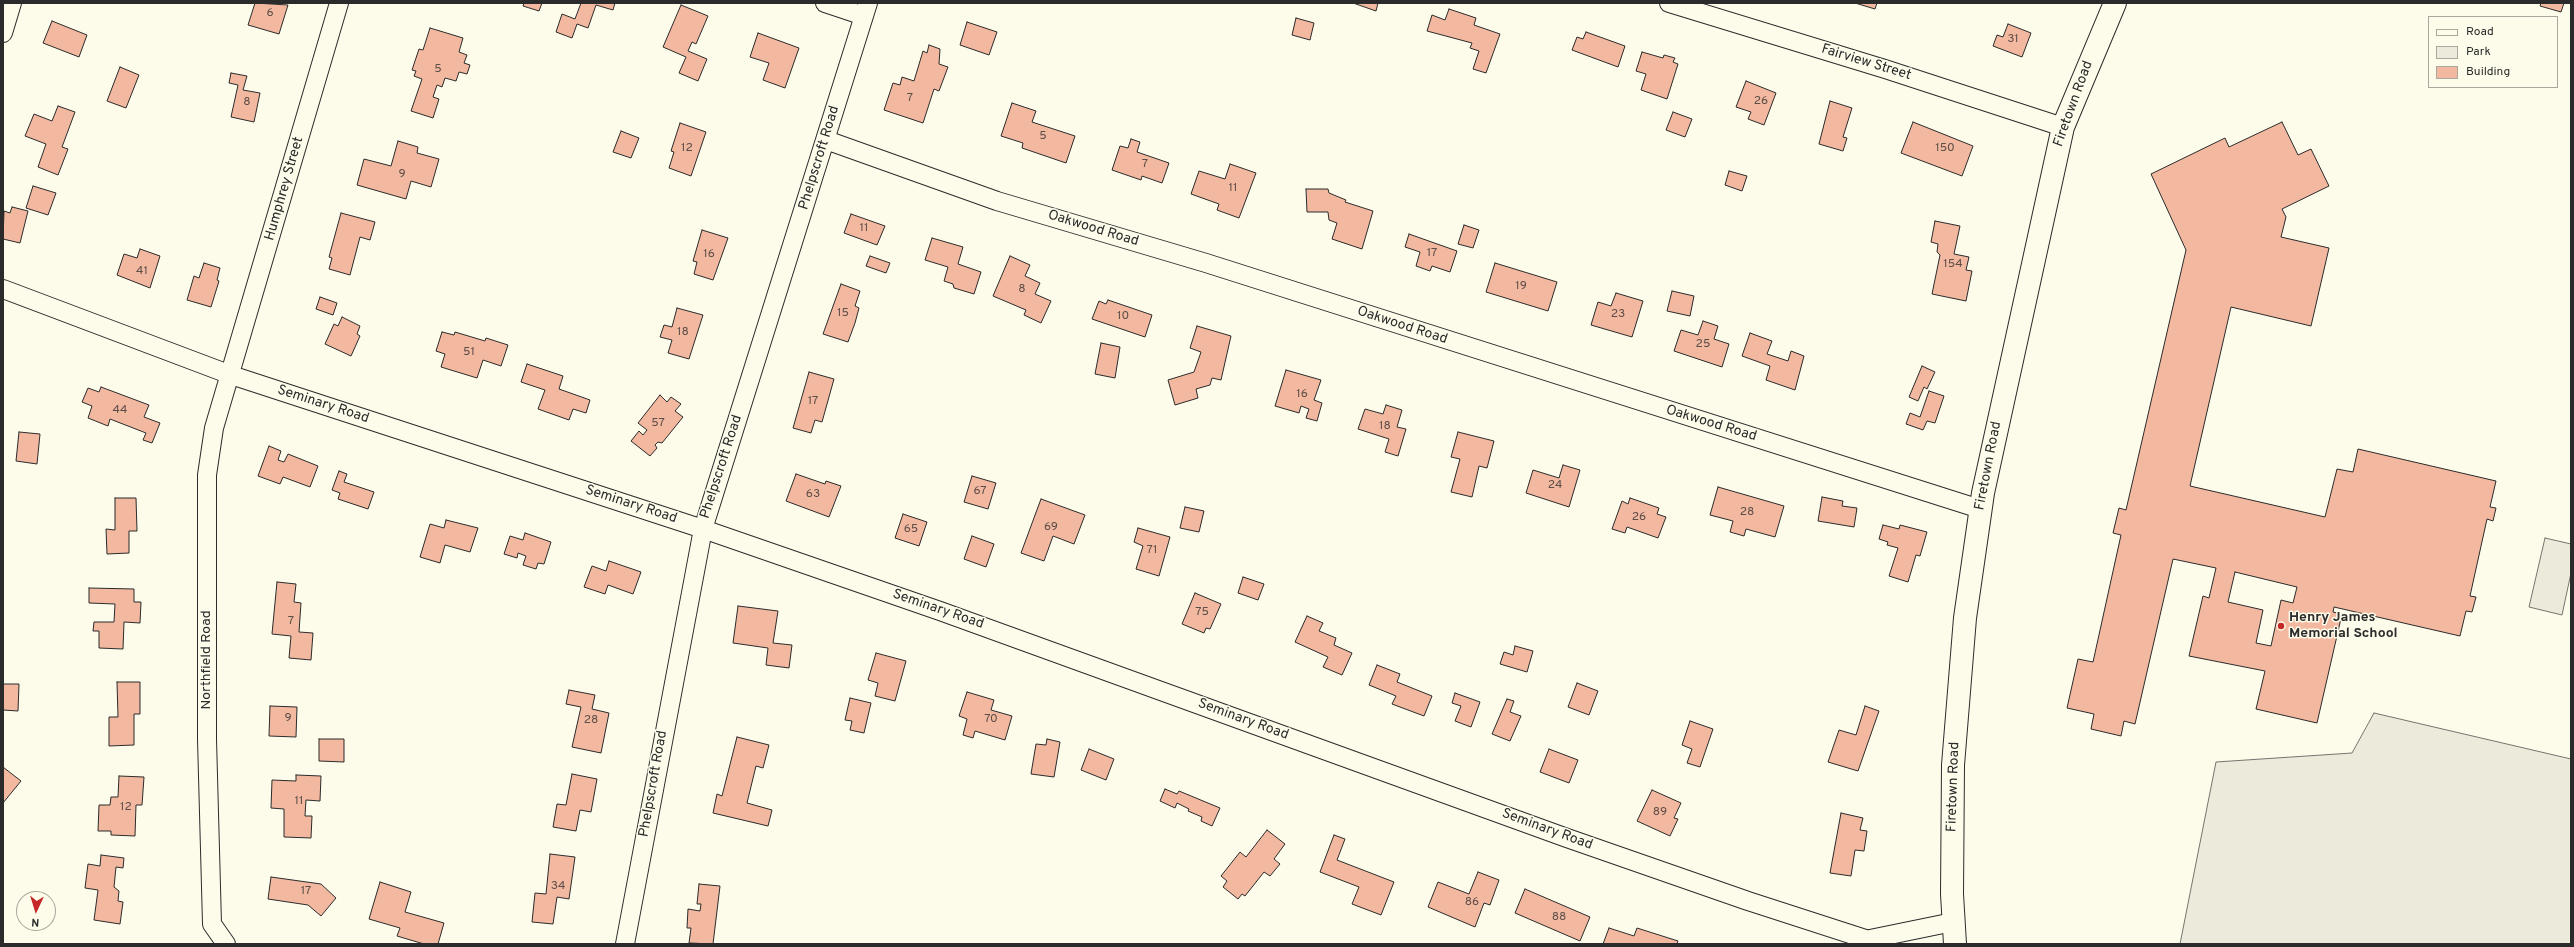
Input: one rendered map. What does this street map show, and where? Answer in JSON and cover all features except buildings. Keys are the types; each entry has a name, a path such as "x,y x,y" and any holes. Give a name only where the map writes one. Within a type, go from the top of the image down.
{"street":[{"path":"3,33 12,3"},
{"name":"Humphrey Street","path":"231,375 339,3"},
{"path":"825,3 866,10"},
{"name":"Fairview Street","path":"1668,3 1885,68 2063,127"},
{"name":"Firetown Road","path":"1955,944 1953,922 1953,764 1965,618 1980,509 2063,127 2115,3"},
{"name":"Phelpscroft Road","path":"625,944 703,529 866,10"},
{"name":"Oakwood Road","path":"826,140 997,201 1206,263 1980,509"},
{"name":"Seminary Road","path":"3,289 231,375 703,529 948,613 1567,838 1748,901 1876,942 1953,922"},
{"name":"Northfield Road","path":"226,944 212,924 207,739 207,475 214,428 231,375"}],"green space":[{"path":"2545,538 2571,544 2571,573 2562,615 2529,607"},
{"path":"2374,713 2571,759 2571,944 2180,944 2216,762 2352,753"}],"place":[{"name":"Henry James Memorial School","path":"2281,626"}]}
